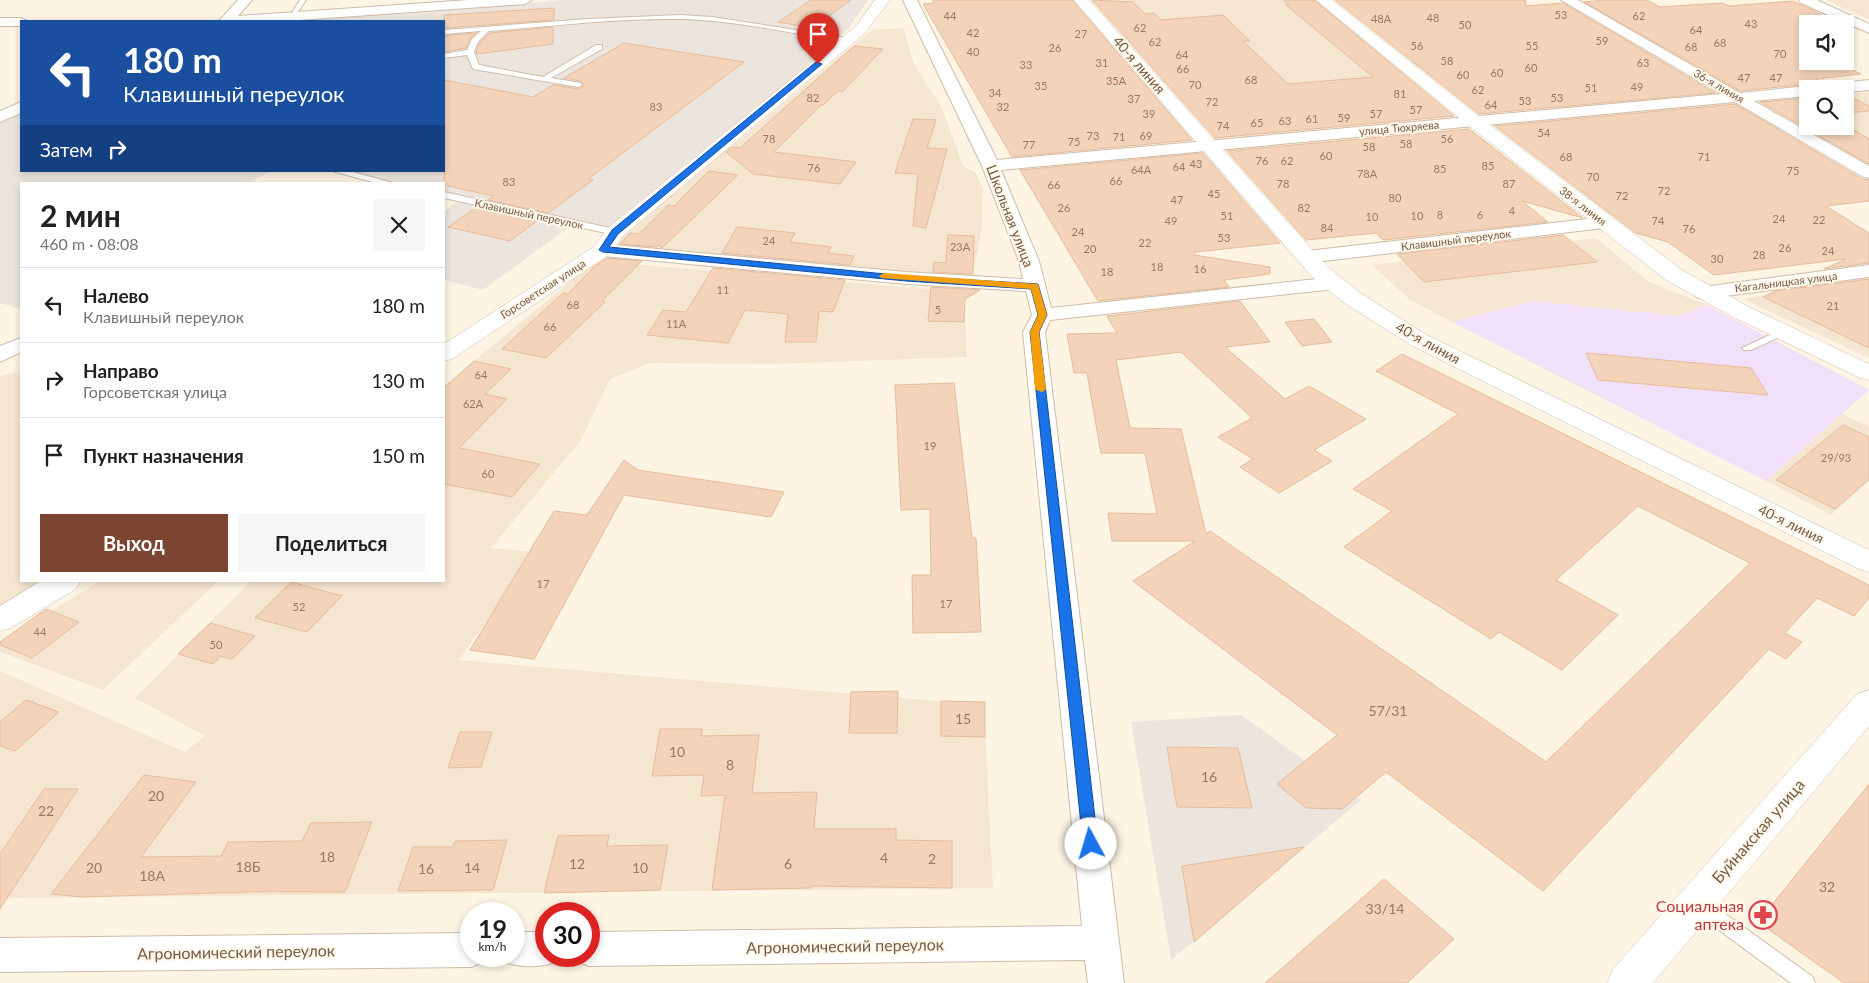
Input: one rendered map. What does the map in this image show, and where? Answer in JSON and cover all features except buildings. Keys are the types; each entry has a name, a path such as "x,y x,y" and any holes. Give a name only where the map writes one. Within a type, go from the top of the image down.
{"street":[{"path":"227,20 245,0"},
{"path":"246,20 525,0"},
{"name":"Горсоветская улица","path":"445,353 603,250 615,232 860,30 883,0"},
{"name":"Школьная улица","path":"910,0 992,166 1029,261 1042,315"},
{"name":"40-я линия","path":"1081,0 1307,257 1320,271 1351,297 1417,340 1869,562"},
{"name":"38-я линия","path":"1323,0 1475,122 1674,276 1782,332 1869,373"},
{"name":"36-я линия","path":"1568,0 1740,97 1869,173"},
{"path":"1806,0 1869,29"},
{"path":"0,22 20,22"},
{"path":"0,28 20,28"},
{"path":"1854,87 1869,85"},
{"name":"улица Тюхряева","path":"992,166 1799,92"},
{"path":"0,117 20,107"},
{"name":"Клавишный переулок","path":"1307,257 1605,223"},
{"path":"603,250 906,278 1035,286"},
{"name":"Кагальницкая улица","path":"1703,292 1869,272"},
{"path":"1106,983 1034,332 1042,315 1335,283"},
{"path":"0,333 20,343"},
{"path":"0,355 20,344"},
{"path":"0,620 63,582"},
{"name":"Буйнакская улица","path":"1628,983 1869,703"},
{"name":"Агрономический переулок","path":"600,948 1102,943"},
{"name":"Агрономический переулок","path":"0,955 460,950"}],"lane":[{"path":"292,17 303,0"},
{"path":"445,32 588,21 680,17 848,40"},
{"path":"667,24 703,19"},
{"path":"487,29 474,41 470,52 476,67 578,85"},
{"path":"544,79 600,47"},
{"path":"445,56 470,52"},
{"path":"340,172 384,182"},
{"name":"Клавишный переулок","path":"445,195 615,232"},
{"path":"1746,348 1782,332"},
{"path":"1697,903 1806,983"}],"shaded area":[{"path":"565,0 868,0 848,29 615,232 445,195 445,182 384,182 340,172 445,172 445,20 293,20"},
{"path":"1104,0 1306,0 1445,114 1223,133"},
{"path":"1827,0 1869,0 1869,19 1841,7"},
{"path":"903,28 914,64 941,106 963,166 975,172 983,188 982,230 972,278 906,275 615,246 627,232 872,30"},
{"path":"1869,92 1869,160 1851,135 1854,135 1854,93"},
{"path":"20,113 20,172 268,172 251,182 20,182 20,309 0,303 0,123"},
{"path":"458,201 569,227 483,290 445,280 445,211"},
{"path":"1596,238 1649,282 1707,305 1679,316 1533,301 1452,322 1410,300 1372,265"},
{"path":"595,261 964,292 967,357 775,364 650,363 610,379 581,440 491,548 534,552 459,660 984,705 993,888 0,898 0,671 185,752 205,736 135,698 250,582 445,582 445,385"},
{"path":"1869,279 1869,358 1743,299 1828,284"},
{"path":"1533,301 1679,316 1707,305 1869,390 1766,481 1452,322"},
{"path":"20,372 20,582 49,582 0,611 0,376"},
{"path":"1842,414 1869,427 1869,481 1831,515 1766,481"},
{"path":"98,582 217,582 103,690 0,652 0,643"},
{"path":"1241,715 1361,800 1171,960 1131,722"}],"slow traffic":[{"path":"884,276 1035,286 1042,315 1034,332 1041,389"}],"place":[{"name":"Социальная аптека","path":"1763,915"}],"route":[{"path":"818,64 615,232 603,250 906,278 1035,286 1042,315 1034,332 1091,844"}]}
